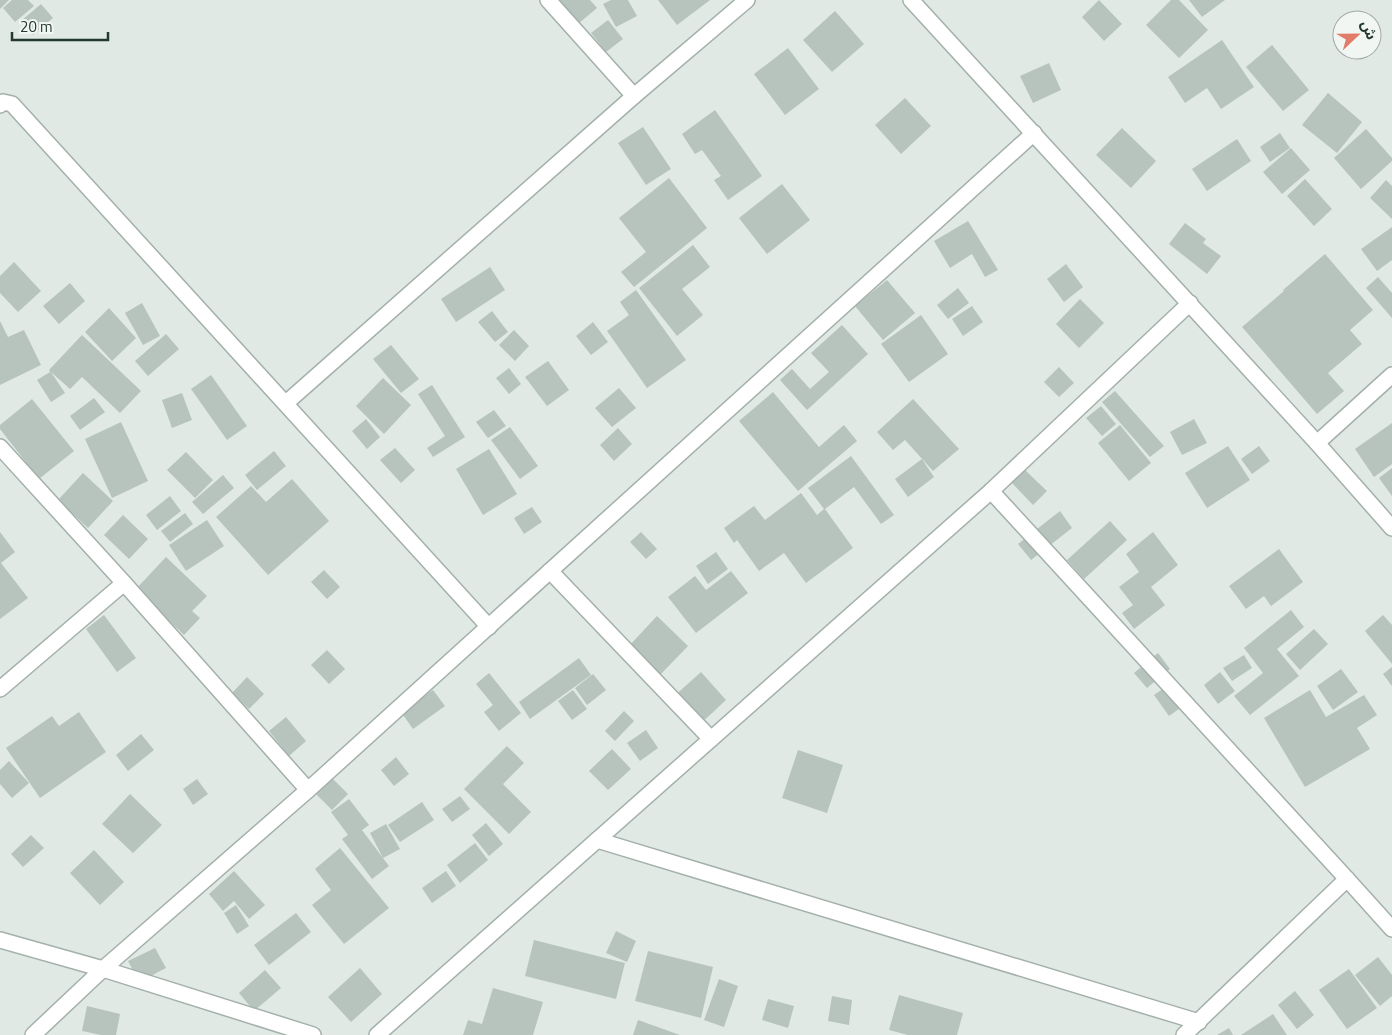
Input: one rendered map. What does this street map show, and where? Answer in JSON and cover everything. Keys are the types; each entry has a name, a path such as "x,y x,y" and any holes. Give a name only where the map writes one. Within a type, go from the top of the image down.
{"street":[{"path":"548,0 634,96"},
{"path":"286,403 634,96 747,0"},
{"path":"911,0 1190,303 1392,528"},
{"path":"0,104 3,102 12,104 490,627"},
{"path":"33,1035 102,969 308,790 490,627 1034,133"},
{"path":"377,1035 991,491 1190,303"},
{"path":"1317,443 1392,375"},
{"path":"0,447 308,790"},
{"path":"991,491 1392,929"},
{"path":"550,571 710,740"},
{"path":"0,689 124,583"},
{"path":"597,840 1199,1022"},
{"path":"1184,1035 1347,879"},
{"path":"0,940 102,969 313,1035"}],"building":[{"path":"0,0 9,0 0,9"},
{"path":"12,0 28,0 34,6 15,22 3,8"},
{"path":"559,0 590,0 597,8 578,24"},
{"path":"611,0 628,0 637,16 616,27 603,4"},
{"path":"658,0 710,0 677,25"},
{"path":"1099,0 1122,24 1104,41 1082,17"},
{"path":"1171,0 1179,0 1208,30 1179,58 1146,25"},
{"path":"1189,0 1225,0 1202,17"},
{"path":"41,4 53,18 33,35 21,21"},
{"path":"835,11 864,44 832,72 803,40"},
{"path":"608,20 623,39 606,52 591,33"},
{"path":"1222,40 1254,87 1221,109 1207,88 1185,103 1168,77"},
{"path":"1272,45 1309,90 1283,111 1246,67"},
{"path":"788,48 819,89 785,115 754,74"},
{"path":"1049,63 1061,90 1033,103 1020,76"},
{"path":"1328,93 1362,122 1337,153 1302,125"},
{"path":"905,98 931,126 901,154 875,125"},
{"path":"715,110 762,176 728,200 714,180 721,176 702,150 695,154 682,134"},
{"path":"643,127 671,169 646,185 618,143"},
{"path":"1122,128 1156,161 1131,188 1096,155"},
{"path":"1366,129 1392,158 1392,161 1361,189 1334,158"},
{"path":"1280,133 1290,148 1270,162 1260,147"},
{"path":"1237,139 1251,161 1207,191 1192,169"},
{"path":"1291,148 1310,170 1282,194 1263,172"},
{"path":"669,178 707,228 634,287 621,272 646,252 619,218"},
{"path":"1305,179 1332,209 1314,226 1287,196"},
{"path":"1386,180 1392,186 1392,219 1370,198"},
{"path":"782,184 810,220 767,254 739,218"},
{"path":"968,221 998,270 985,277 972,254 950,268 934,241"},
{"path":"1185,223 1206,239 1203,243 1221,256 1207,274 1169,244"},
{"path":"1392,227 1392,260 1377,271 1361,249"},
{"path":"693,245 710,267 682,289 703,315 677,336 639,288"},
{"path":"1325,254 1373,310 1350,330 1362,344 1328,373 1344,391 1317,414 1242,327"},
{"path":"14,262 41,291 18,312 0,293 0,276"},
{"path":"1066,264 1083,287 1064,302 1047,279"},
{"path":"490,267 505,290 456,322 441,299"},
{"path":"1378,277 1392,293 1392,318 1366,288"},
{"path":"887,280 915,313 883,340 855,306"},
{"path":"70,283 85,301 59,324 43,306"},
{"path":"958,288 969,303 948,319 937,305"},
{"path":"636,290 686,360 647,388 607,331 629,315 620,302"},
{"path":"1080,299 1104,323 1079,348 1056,324"},
{"path":"142,303 160,336 143,345 125,313"},
{"path":"972,306 983,322 963,336 952,319"},
{"path":"109,308 136,338 112,361 85,332"},
{"path":"492,311 508,332 495,342 478,322"},
{"path":"921,315 948,354 909,382 881,344"},
{"path":"0,321 8,337 24,330 41,365 0,385"},
{"path":"593,322 608,342 591,355 576,336"},
{"path":"842,325 868,354 807,410 780,380 792,369 810,389 829,372 811,353"},
{"path":"514,330 529,346 515,361 499,345"},
{"path":"166,334 179,349 148,376 135,361"},
{"path":"82,335 141,391 120,413 82,377 70,389 51,372 65,393 51,402 37,380 50,372 49,370"},
{"path":"391,345 419,379 401,393 373,359"},
{"path":"548,361 569,390 547,406 525,377"},
{"path":"1059,367 1074,383 1059,397 1044,382"},
{"path":"509,368 521,384 509,394 496,378"},
{"path":"211,375 247,426 227,440 191,389"},
{"path":"383,378 411,405 384,434 356,406"},
{"path":"432,385 465,437 433,457 427,448 445,436 418,394"},
{"path":"619,388 636,408 612,427 595,408"},
{"path":"1115,391 1164,446 1150,457 1102,402"},
{"path":"773,392 819,447 844,425 857,441 798,491 739,421"},
{"path":"182,393 192,420 172,428 162,400"},
{"path":"94,398 105,412 80,430 70,416"},
{"path":"32,399 74,451 39,479 0,429 0,425"},
{"path":"913,399 959,449 933,471 905,440 893,450 877,432"},
{"path":"1101,406 1116,424 1102,436 1086,418"},
{"path":"494,410 506,426 488,438 476,422"},
{"path":"366,419 380,437 367,449 352,431"},
{"path":"1194,419 1207,443 1182,455 1170,432"},
{"path":"121,422 148,481 112,498 85,439"},
{"path":"1392,423 1392,464 1374,477 1355,449"},
{"path":"1120,425 1151,463 1129,481 1098,443"},
{"path":"510,427 538,466 520,479 491,440"},
{"path":"618,428 632,444 614,461 600,445"},
{"path":"1228,446 1250,480 1207,508 1185,473"},
{"path":"1259,446 1270,461 1252,474 1241,459"},
{"path":"395,448 415,470 401,483 380,460"},
{"path":"489,449 517,494 483,515 456,469"},
{"path":"274,451 286,466 257,490 245,475"},
{"path":"186,452 213,480 195,498 167,470"},
{"path":"851,456 894,515 881,524 854,487 825,509 853,548 806,583 784,553 759,571 737,540 734,543 724,528 754,506 765,520 801,493 817,515 824,509 808,488"},
{"path":"922,459 934,477 908,497 895,479"},
{"path":"1392,468 1392,496 1379,478"},
{"path":"1025,470 1047,491 1033,505 1012,483"},
{"path":"83,473 113,501 88,528 58,500"},
{"path":"223,475 234,488 203,514 192,502"},
{"path":"292,479 329,521 268,575 216,517 251,486 266,502"},
{"path":"170,496 181,511 157,530 146,515"},
{"path":"532,507 542,522 524,534 514,518"},
{"path":"1060,511 1072,528 1031,560 1018,544"},
{"path":"185,513 193,524 170,542 161,531"},
{"path":"123,515 148,539 129,559 104,535"},
{"path":"207,520 224,546 186,571 169,545"},
{"path":"1110,521 1127,540 1084,579 1067,560"},
{"path":"0,532 15,552 1,563 28,598 0,619"},
{"path":"641,532 657,549 646,559 630,542"},
{"path":"1153,532 1178,565 1151,587 1165,605 1134,629 1122,613 1133,605 1119,587 1139,572 1126,554"},
{"path":"1279,549 1303,582 1271,606 1264,596 1246,609 1229,586"},
{"path":"716,552 728,569 708,584 696,566"},
{"path":"166,557 207,596 192,611 200,618 184,635 136,589"},
{"path":"324,570 340,587 327,599 311,582"},
{"path":"731,571 748,593 696,633 668,597 695,576 706,590"},
{"path":"1291,610 1304,627 1277,649 1299,676 1250,715 1234,696 1263,673 1244,648"},
{"path":"104,615 136,658 117,672 86,629"},
{"path":"1383,615 1392,625 1392,664 1365,631"},
{"path":"657,616 688,646 659,676 628,647"},
{"path":"1314,629 1328,644 1300,670 1286,654"},
{"path":"327,650 345,669 329,684 311,665"},
{"path":"1158,653 1170,669 1147,688 1134,673"},
{"path":"1244,655 1252,668 1232,681 1223,668"},
{"path":"579,658 591,675 530,719 519,702"},
{"path":"1392,667 1392,686 1383,674"},
{"path":"1341,669 1358,692 1333,710 1317,686"},
{"path":"701,672 726,700 697,727 672,698"},
{"path":"1220,672 1235,691 1218,704 1204,685"},
{"path":"489,673 521,713 499,731 484,712 493,705 476,684"},
{"path":"593,674 606,690 587,705 575,688"},
{"path":"247,677 264,694 249,709 232,693"},
{"path":"1174,681 1189,702 1169,716 1154,695"},
{"path":"433,690 445,706 413,729 401,712"},
{"path":"573,690 587,709 572,720 558,701"},
{"path":"1310,690 1326,717 1364,695 1377,715 1357,728 1370,749 1305,787 1264,718"},
{"path":"624,711 634,721 615,741 605,731"},
{"path":"79,712 106,752 40,798 6,748 52,716 59,726"},
{"path":"286,717 306,741 289,756 269,731"},
{"path":"646,730 658,748 640,761 627,743"},
{"path":"141,734 154,750 128,771 116,755"},
{"path":"507,746 524,763 503,784 531,812 509,834 464,789"},
{"path":"612,749 631,769 608,790 589,771"},
{"path":"798,750 843,765 827,813 782,798"},
{"path":"396,757 409,774 394,786 381,770"},
{"path":"9,761 29,783 12,798 0,784 0,770"},
{"path":"331,777 348,794 332,810 315,793"},
{"path":"197,779 208,794 193,805 183,789"},
{"path":"130,794 162,825 133,853 102,824"},
{"path":"460,796 470,809 452,822 442,809"},
{"path":"349,799 369,825 362,830 389,866 372,879 342,839 348,835 331,812"},
{"path":"422,802 434,820 400,842 388,825"},
{"path":"486,823 503,844 489,856 472,835"},
{"path":"386,824 400,849 383,858 370,833"},
{"path":"31,835 44,848 23,867 11,854"},
{"path":"475,843 488,860 460,883 447,865"},
{"path":"340,848 389,908 344,944 312,905 331,890 315,869"},
{"path":"94,850 124,882 100,905 70,873"},
{"path":"234,871 265,905 249,919 234,901 223,911 209,894"},
{"path":"446,871 456,886 432,903 422,888"},
{"path":"236,905 249,926 237,934 224,913"},
{"path":"296,913 311,932 269,965 254,945"},
{"path":"616,931 636,941 627,962 606,953"},
{"path":"534,940 625,963 616,999 525,976"},
{"path":"155,948 166,968 139,982 128,961"},
{"path":"648,951 713,967 701,1018 635,1001"},
{"path":"1378,957 1392,975 1392,996 1380,1006 1355,975"},
{"path":"360,968 382,994 351,1022 328,997"},
{"path":"1349,969 1377,1008 1347,1029 1319,990"},
{"path":"265,970 281,988 254,1011 239,993"},
{"path":"719,979 738,986 724,1027 704,1020"},
{"path":"493,988 543,1002 533,1035 463,1035 468,1020 482,1024"},
{"path":"1295,991 1314,1015 1297,1029 1278,1005"},
{"path":"899,995 963,1013 957,1035 908,1035 889,1030"},
{"path":"832,996 852,1000 849,1025 828,1021"},
{"path":"768,999 794,1006 788,1028 762,1020"},
{"path":"87,1006 120,1014 116,1035 101,1035 82,1031"},
{"path":"1273,1014 1287,1035 1241,1035"},
{"path":"638,1020 680,1035 633,1035"},
{"path":"1229,1028 1233,1035 1217,1035"}]}
